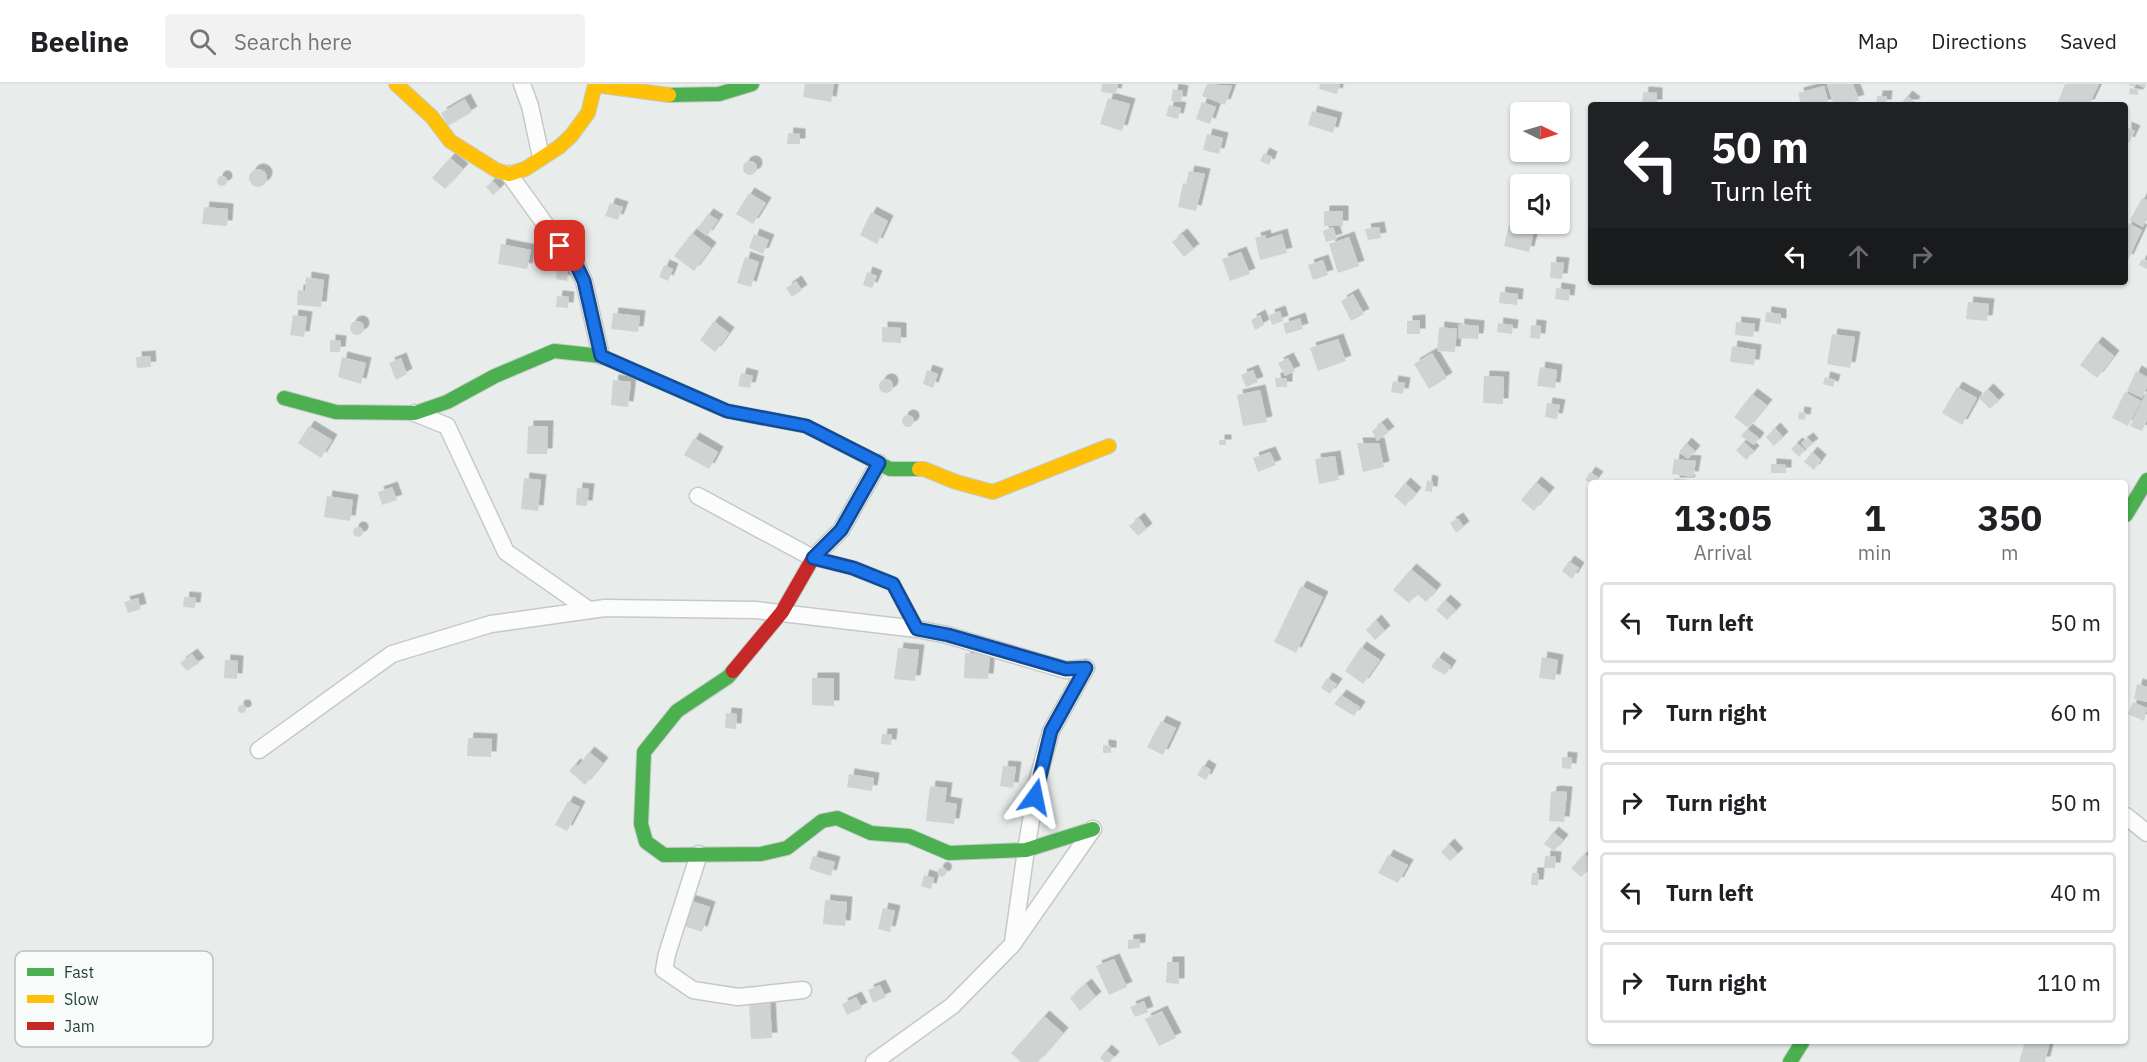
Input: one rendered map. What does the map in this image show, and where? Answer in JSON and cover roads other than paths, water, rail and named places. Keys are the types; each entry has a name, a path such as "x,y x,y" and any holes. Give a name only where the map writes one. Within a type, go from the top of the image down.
{"street":[{"path":"396,84 432,117 450,141 496,170 509,174 525,169 559,147 571,136 588,113 595,86 646,93 697,96 734,91 752,84"},
{"path":"522,84 530,106 541,158"},
{"path":"509,174 560,246 573,258 584,281 601,356"},
{"path":"284,398 336,412 416,413 447,402 495,376 554,351 601,356 727,411 806,426 890,469 924,469 956,482 993,492 1109,446"},
{"path":"416,413 447,426 506,552 589,610"},
{"path":"879,463 841,530 813,558 782,612 728,676 677,711 644,752 641,824 646,842 664,855 761,854 787,848 822,822 837,819 871,833 909,836 949,852 1026,850 1093,829"},
{"path":"2128,512 2147,480"},
{"path":"698,496 813,558 853,568 893,584 917,629"},
{"path":"260,750 392,654 491,624 604,608 782,612 917,629 948,635 1066,669 1086,668 1051,731 1038,779 1012,945"},
{"path":"2128,818 2147,833"},
{"path":"874,1062 952,1006 1012,945 1093,829"},
{"path":"699,854 666,954 664,970 693,990 738,997 804,990"},
{"path":"1790,1062 1801,1044"}]}
